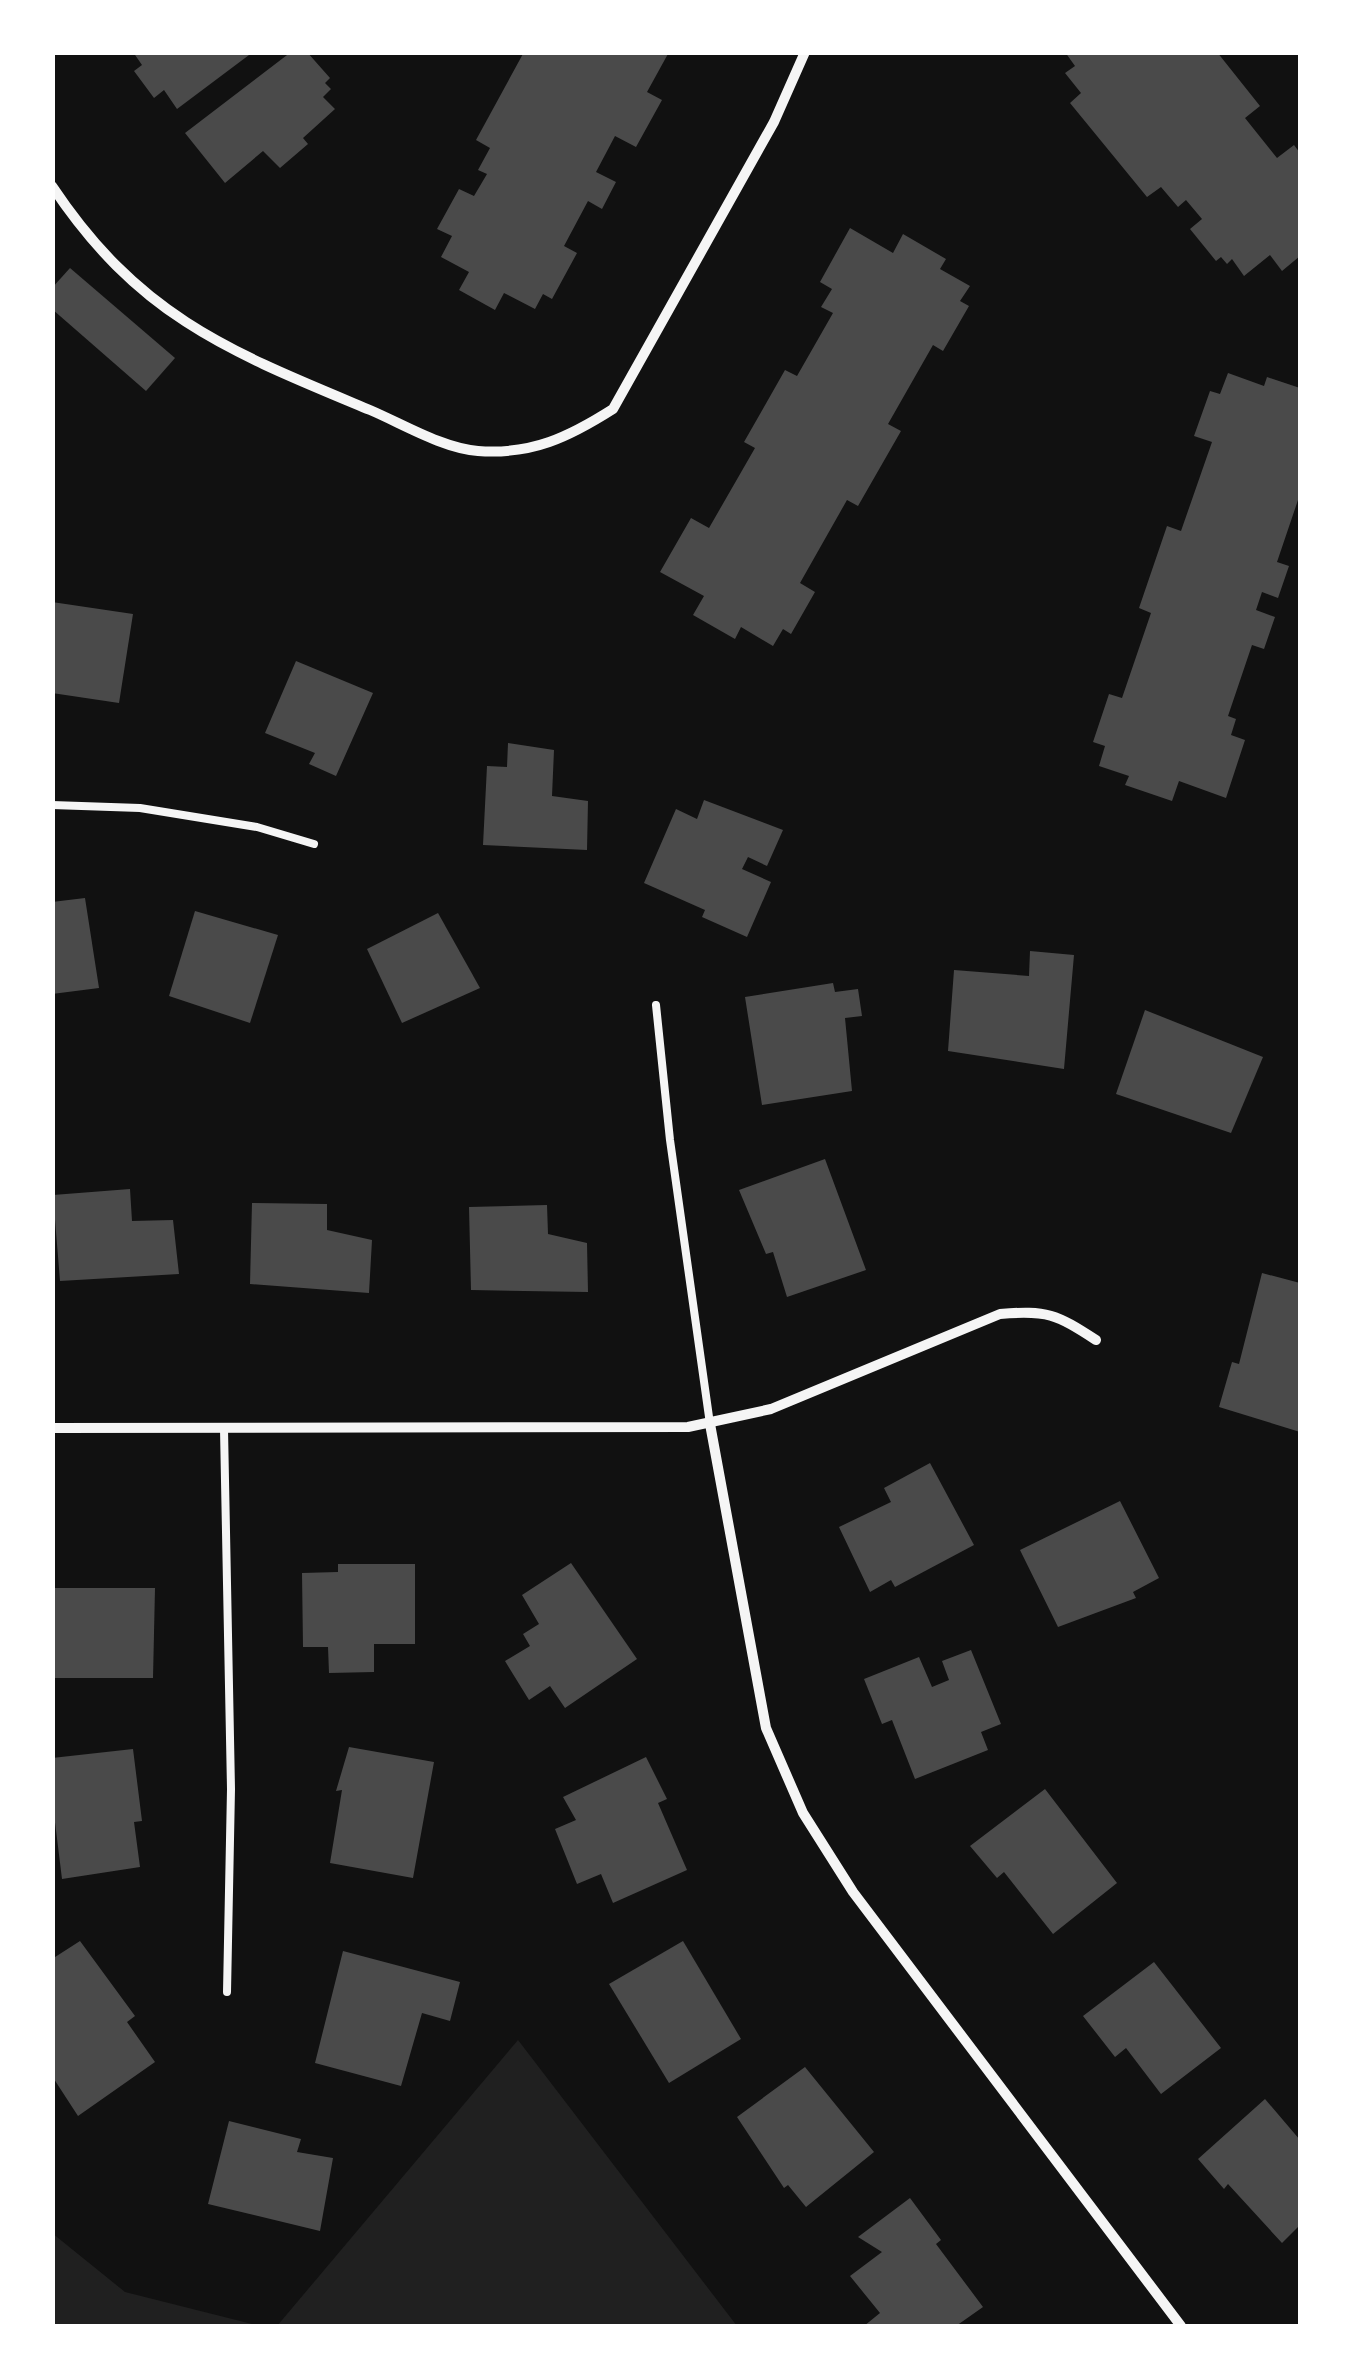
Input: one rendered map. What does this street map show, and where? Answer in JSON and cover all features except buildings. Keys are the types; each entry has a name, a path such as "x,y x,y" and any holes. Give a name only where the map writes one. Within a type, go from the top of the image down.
{"street":[{"path":"52,186 80,228 132,283 204,335 244,357 461,448 528,449 572,435 613,409 774,122 805,52"},
{"path":"52,1428 224,1430 710,1424 771,1410 1000,1314 1034,1311 1061,1317 1096,1340"},
{"path":"710,1424 766,1728 803,1814 853,1892 1181,2326"}],"lane":[{"path":"52,805 140,808 256,827 314,844"},
{"path":"656,1005 670,1140 710,1424"},
{"path":"224,1430 231,1789 227,1992"}],"shaded area":[{"path":"518,2040 737,2326 277,2326"},
{"path":"52,2233 125,2292 260,2326 53,2326"}]}
